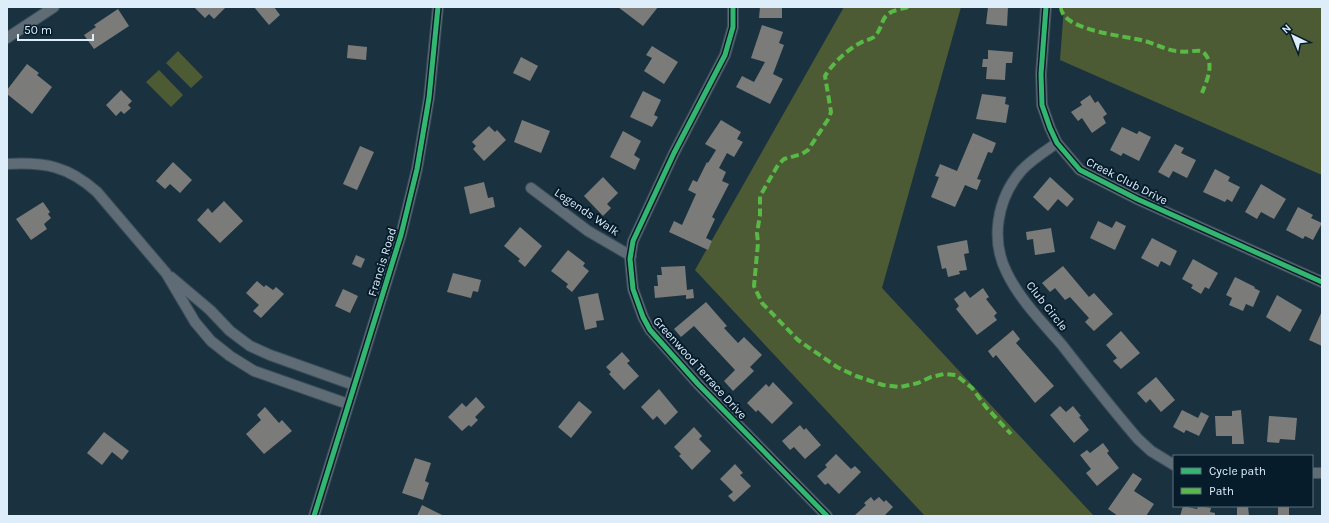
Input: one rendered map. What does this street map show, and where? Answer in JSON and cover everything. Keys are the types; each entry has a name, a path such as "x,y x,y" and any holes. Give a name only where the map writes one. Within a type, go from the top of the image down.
{"street":[{"path":"7,38 54,7"},
{"name":"Francis Road","path":"314,516 401,235 417,169 429,98 438,7"},
{"name":"Greenwood Terrace Drive","path":"733,7 733,27 725,55 674,153 633,241 631,256 633,289 640,310 650,330 698,384 827,516"},
{"name":"Creek Club Drive","path":"1046,7 1041,74 1042,105 1057,144 1080,170 1109,185 1322,282"},
{"name":"Club Circle","path":"1057,144 1032,160 1012,183 1005,198 997,228 998,243 1006,273 1028,304 1138,439 1151,451 1173,464"},
{"path":"7,164 34,163 55,166 86,182 97,192 166,273 210,310 230,331 250,346 270,355 354,385"},
{"name":"Legends Walk","path":"531,188 588,231 631,256"},
{"path":"166,273 194,322 211,341 230,356 254,371 348,404"}],"green space":[{"path":"844,7 961,7 882,288 1094,516 925,516 695,270"},
{"path":"1064,7 1322,7 1322,175 1060,60"},
{"path":"178,51 203,77 191,88 166,63"},
{"path":"159,70 183,95 171,107 146,82"}],"building":[{"path":"194,7 226,7 214,19 209,14 205,18"},
{"path":"254,7 274,7 280,15 269,25"},
{"path":"618,7 658,7 643,26"},
{"path":"760,7 782,7 782,18 759,18"},
{"path":"988,7 1008,7 1007,26 986,24"},
{"path":"118,9 129,26 94,49 84,35 96,27 94,25"},
{"path":"762,25 783,32 779,43 784,45 773,74 783,79 770,104 736,87 742,76 754,82 765,62 751,58"},
{"path":"348,45 367,47 366,60 347,58"},
{"path":"652,46 678,62 664,84 644,71 652,58 646,55"},
{"path":"988,50 1013,52 1012,63 1006,63 1005,80 986,79 987,67 982,67 983,59 988,59"},
{"path":"521,57 538,66 530,81 513,73"},
{"path":"27,64 39,73 37,75 52,87 32,114 7,94 7,90"},
{"path":"121,90 132,101 128,105 131,108 124,114 121,111 116,116 106,105"},
{"path":"643,91 661,100 654,115 658,117 652,127 630,117"},
{"path":"982,94 1006,97 1005,104 1009,105 1006,123 976,119"},
{"path":"1090,95 1095,103 1098,101 1107,114 1103,117 1106,123 1092,133 1082,118 1078,121 1071,112 1082,105 1080,102"},
{"path":"522,120 550,131 541,153 514,142"},
{"path":"721,120 741,132 737,139 743,142 734,157 727,153 719,168 726,172 722,181 729,184 712,217 715,219 706,238 712,241 708,250 669,232 674,221 682,225 696,194 688,190 693,180 697,182 707,162 708,163 716,150 705,144"},
{"path":"489,126 495,132 497,130 506,140 484,161 473,149 476,146 472,142"},
{"path":"1122,127 1137,134 1139,131 1151,137 1139,161 1123,153 1121,156 1110,150"},
{"path":"623,131 641,141 634,155 640,159 635,170 610,157"},
{"path":"973,133 996,143 992,153 988,152 977,179 981,180 977,190 965,185 955,207 931,197 939,177 935,176 940,164 957,171"},
{"path":"1175,144 1184,148 1181,153 1196,160 1187,178 1173,171 1169,178 1158,172"},
{"path":"360,146 374,152 357,190 343,184"},
{"path":"173,162 192,180 180,193 170,184 165,189 156,181"},
{"path":"1215,169 1230,177 1228,181 1240,187 1232,202 1227,199 1225,202 1203,192"},
{"path":"603,177 618,193 607,204 611,208 603,216 584,196"},
{"path":"1050,177 1074,199 1067,207 1058,199 1048,211 1033,197"},
{"path":"484,182 488,198 493,197 495,207 470,214 464,187"},
{"path":"1261,184 1286,199 1274,219 1261,212 1257,219 1245,212"},
{"path":"224,201 243,221 220,243 197,220 208,208 212,213"},
{"path":"43,202 50,212 48,214 51,218 44,224 47,229 31,240 16,219"},
{"path":"1298,207 1313,215 1311,218 1322,223 1313,240 1305,236 1303,239 1286,230"},
{"path":"1098,221 1112,228 1116,221 1126,226 1115,250 1090,238"},
{"path":"520,227 542,246 525,267 518,261 520,259 504,246"},
{"path":"1051,228 1055,252 1035,255 1033,239 1027,240 1026,232"},
{"path":"1152,238 1177,251 1170,266 1161,261 1158,267 1141,258"},
{"path":"967,240 969,253 964,254 967,270 959,271 960,274 948,277 946,268 942,269 937,246"},
{"path":"568,250 585,263 583,266 589,271 572,292 566,287 568,284 551,271"},
{"path":"356,255 365,259 361,268 352,264"},
{"path":"1193,259 1218,273 1209,289 1205,287 1201,294 1191,288 1193,285 1182,279"},
{"path":"685,266 687,290 693,289 694,298 686,299 686,295 655,298 654,286 658,286 657,275 662,275 661,267"},
{"path":"1063,266 1089,297 1094,293 1113,314 1094,331 1085,322 1089,318 1070,297 1065,300 1055,288 1050,292 1042,283"},
{"path":"453,273 481,280 478,292 473,291 471,298 447,292"},
{"path":"1235,277 1260,291 1253,307 1246,304 1243,311 1229,305 1232,298 1226,295"},
{"path":"257,281 264,287 266,285 273,290 276,287 284,294 261,318 253,311 259,305 246,293"},
{"path":"983,288 989,297 986,299 997,313 994,316 997,320 977,335 956,309 959,306 954,299 965,291 970,298"},
{"path":"343,289 358,296 350,313 335,306"},
{"path":"598,293 604,320 596,321 597,327 585,330 578,297"},
{"path":"1277,295 1302,310 1290,332 1266,317"},
{"path":"706,302 727,326 724,328 738,343 744,337 762,355 750,367 754,371 733,391 724,381 735,370 694,326 681,337 674,329"},
{"path":"1322,311 1322,346 1309,340"},
{"path":"1013,330 1020,339 1016,343 1054,386 1035,403 996,355 993,358 988,351"},
{"path":"1121,331 1140,353 1121,369 1113,361 1117,358 1106,345"},
{"path":"622,352 630,361 627,363 639,376 624,390 609,374 611,372 606,367"},
{"path":"1156,377 1175,400 1161,412 1150,399 1146,403 1137,393"},
{"path":"773,382 793,403 772,424 758,410 756,412 747,403 766,384 769,387"},
{"path":"659,389 678,412 665,425 657,416 653,420 641,407"},
{"path":"476,397 485,407 475,417 478,420 471,427 469,425 462,431 448,417 462,403 466,407"},
{"path":"579,401 592,412 571,438 558,427"},
{"path":"1060,406 1066,412 1073,406 1089,430 1074,443 1050,415"},
{"path":"265,407 279,423 282,420 292,431 264,454 246,434 261,420 257,415"},
{"path":"1182,410 1198,418 1201,412 1209,416 1199,436 1186,430 1184,433 1173,427"},
{"path":"1241,410 1244,444 1232,444 1232,436 1216,436 1215,416 1232,416 1232,411"},
{"path":"1269,416 1297,418 1295,440 1280,439 1279,443 1267,442"},
{"path":"800,425 804,430 806,428 821,445 805,459 794,447 790,450 782,441"},
{"path":"694,427 702,436 699,439 711,451 692,470 679,456 681,454 674,447"},
{"path":"104,432 129,451 122,460 112,452 102,465 87,453"},
{"path":"1103,443 1109,451 1107,453 1119,468 1097,486 1086,473 1091,469 1080,455 1087,450 1090,453"},
{"path":"836,454 851,469 855,466 861,472 839,494 828,483 825,485 817,476 827,467 825,465"},
{"path":"415,458 431,463 425,481 429,483 423,500 402,493"},
{"path":"735,464 743,473 740,475 751,486 734,502 728,496 733,492 720,479"},
{"path":"1133,473 1142,479 1134,491 1154,504 1146,516 1118,516 1108,509"},
{"path":"871,497 874,501 879,497 884,502 886,500 893,507 884,516 854,516 866,505 864,503"},
{"path":"422,505 444,516 417,516"},
{"path":"1183,507 1197,509 1198,507 1211,508 1210,512 1215,513 1215,516 1180,516"},
{"path":"1237,507 1248,507 1249,516 1237,516"},
{"path":"1278,507 1289,507 1289,516 1278,516"}],"marked path":[{"path":"908,7 888,14 874,37 860,43 845,53 832,66 825,76 831,112 829,118 808,150 802,154 784,159 778,165 760,196 760,215 757,233 758,243 754,286 762,303 798,340 837,367 856,376 883,385 900,387 918,383 931,377 944,374 956,375 972,388 986,407 1011,434"},
{"path":"1061,7 1064,15 1072,22 1083,27 1145,41 1173,50 1183,52 1202,51 1209,60 1208,77 1202,93"}],"cycle path":[{"path":"314,516 401,235 417,169 429,98 438,7"},
{"path":"733,7 733,27 725,55 674,153 633,241 630,259 633,289 643,317 650,330 698,384 827,516"},
{"path":"1046,7 1041,74 1042,105 1057,143 1080,170 1137,199 1322,282"}]}
